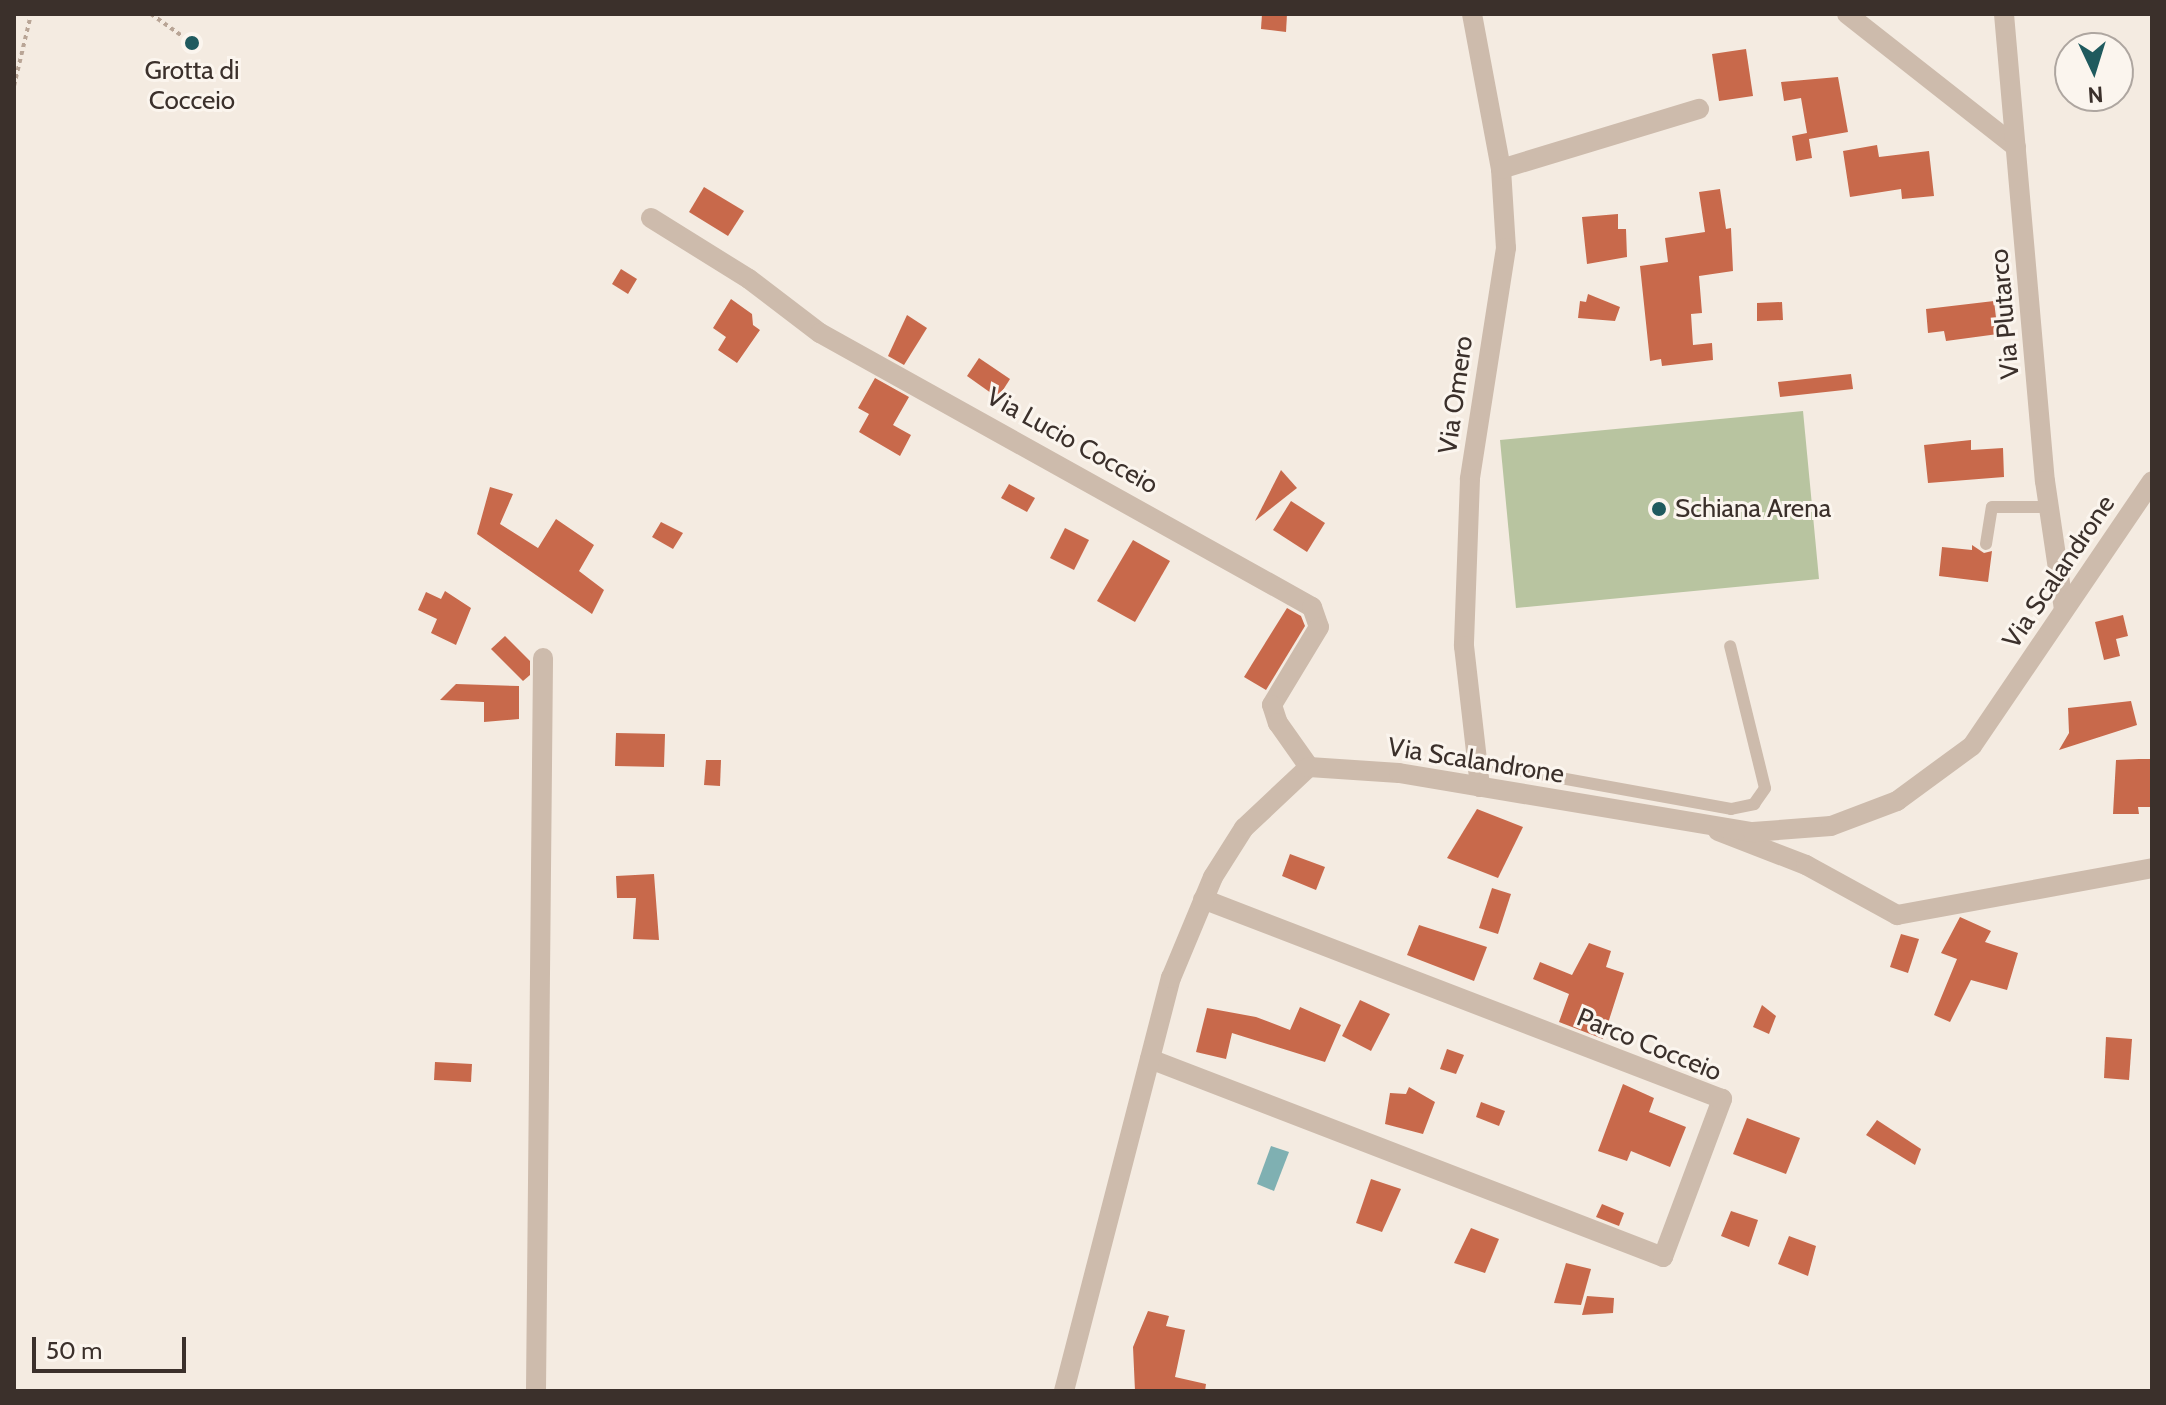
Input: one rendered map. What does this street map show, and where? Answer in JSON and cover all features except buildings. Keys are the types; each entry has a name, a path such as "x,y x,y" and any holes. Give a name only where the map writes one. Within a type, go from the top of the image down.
{"street":[{"name":"Via Omero","path":"1472,14 1501,169 1506,248 1470,479 1464,646 1480,787"},
{"path":"1847,14 2016,147"},
{"name":"Via Plutarco","path":"2004,14 2049,507 2064,610"},
{"path":"1501,169 1699,109"},
{"name":"Via Lucio Cocceio","path":"651,218 749,279 820,333 1312,607 1319,627 1272,705 1278,723 1309,767"},
{"name":"Via Scalandrone","path":"1309,767 1327,764 1753,832 1831,826 1897,801 1972,746 2152,481"},
{"path":"536,1391 543,658"},
{"path":"1064,1391 1171,978 1203,899 1244,828 1309,767"},
{"path":"1703,825 1806,865 1897,915 2152,868"},
{"name":"Parco Cocceio","path":"1150,1059 1663,1257 1722,1099 1203,899"}],"lane":[{"path":"1986,544 1992,507 2049,507"},
{"path":"1478,763 1731,809 1754,804 1765,788 1730,646"}],"path":[{"path":"14,86 31,14"},
{"path":"151,14 192,43"}],"green space":[{"name":"Schiana Arena","path":"1803,411 1819,579 1516,608 1500,440"}],"water":[{"path":"1271,1146 1289,1152 1274,1191 1257,1184"}],"place":[{"name":"Grotta di Cocceio","path":"192,43"},
{"name":"Schiana Arena","path":"1659,509"}]}
